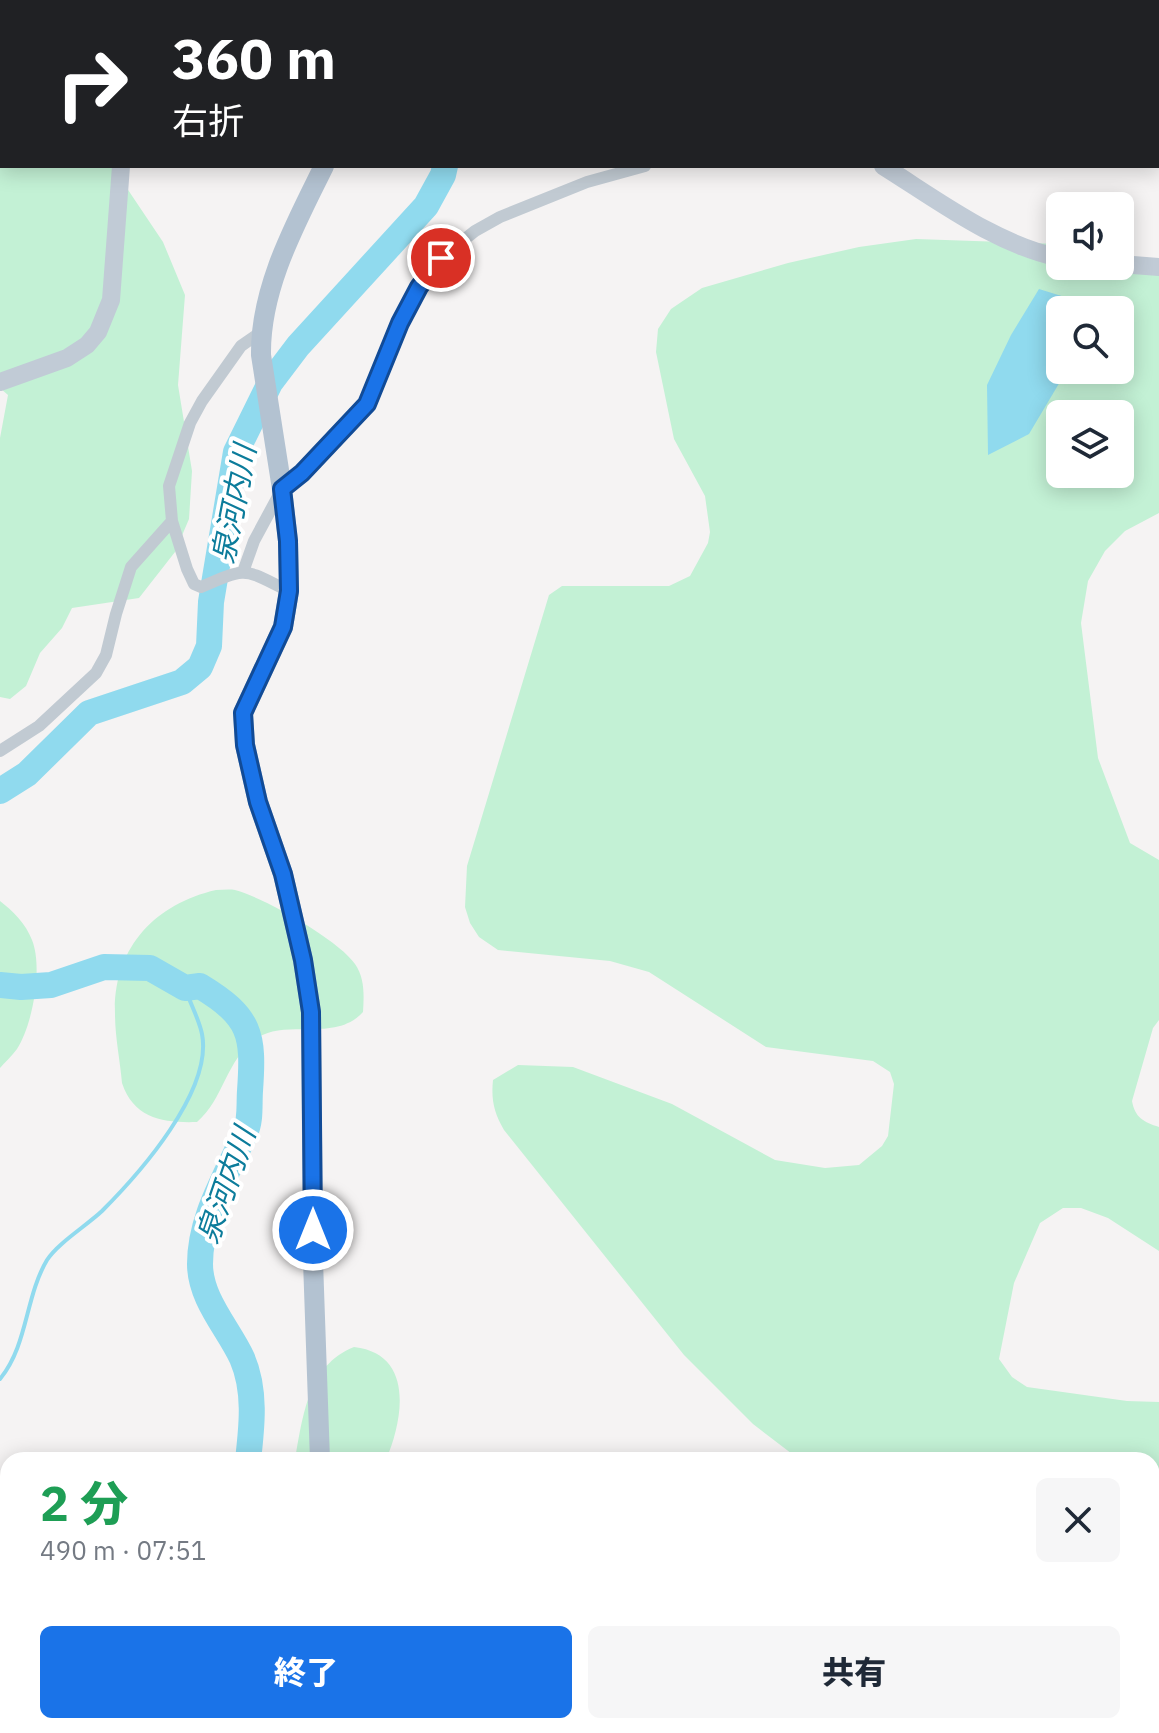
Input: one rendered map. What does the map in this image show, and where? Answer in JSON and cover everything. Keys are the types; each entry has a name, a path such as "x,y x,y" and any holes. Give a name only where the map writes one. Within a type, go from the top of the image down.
{"main road":[{"path":"0,382 67,358 87,345 98,332 111,300 121,168"},
{"path":"320,1452 313,1261 311,1012 303,960 283,874 258,802 245,745 243,713 283,627 289,591 288,541 261,355 261,332 270,288 323,168"},
{"path":"886,168 993,234 1046,255"},
{"path":"1134,265 1159,267"}],"street":[{"path":"240,572 282,489 302,473 367,404 400,323 419,287 441,258 475,231 500,217 587,182 638,168"},
{"path":"261,332 241,346 190,423 169,486 172,521 194,584 201,587 240,572 257,574 289,591"},
{"path":"0,751 39,726 96,673 106,655 131,567 172,521"}],"green space":[{"path":"0,168 113,168 163,242 185,295 178,385 192,471 189,519 175,552 139,598 72,608 62,628 40,653 26,686 10,699 0,697 0,438 8,395 0,388"},
{"path":"916,239 1046,244 1046,280 1134,280 1134,267 1159,270 1159,513 1125,531 1105,551 1088,581 1081,623 1098,758 1130,843 1159,860 1159,1020 1153,1028 1132,1101 1135,1112 1141,1118 1159,1127 1159,1251 1108,1218 1081,1208 1063,1208 1040,1223 1014,1283 999,1359 1012,1377 1027,1387 1127,1401 1159,1402 1159,1452 790,1452 753,1424 684,1355 504,1130 498,1118 492,1094 493,1080 518,1065 573,1067 672,1104 775,1160 825,1168 859,1165 882,1146 888,1136 894,1084 890,1072 873,1061 766,1047 649,972 610,961 498,950 479,937 465,907 467,866 549,595 562,586 669,586 690,576 708,543 710,532 705,496 674,439 656,352 658,329 671,309 702,288 788,263 859,247"},
{"path":"216,890 248,894 300,921 333,943 355,964 361,975 363,1012 339,1026 282,1030 257,1038 238,1057 213,1102 197,1122 162,1120 134,1104 122,1083 115,1023 116,990 121,969 142,932 174,906"},
{"path":"0,901 26,929 32,940 37,965 35,995 28,1025 17,1049 0,1068"},
{"path":"354,1347 374,1352 387,1362 395,1375 399,1409 389,1452 297,1452 310,1394 326,1366"}],"water":[{"path":"1039,289 1062,296 1046,296 1046,384 1059,384 1049,400 1046,400 1046,405 1029,434 988,455 987,385 1011,335"}],"waterway":[{"name":"泉河内川","path":"0,791 27,774 89,713 182,682 200,667 209,646 211,602 236,452 270,383 298,346 426,206 445,168"},
{"name":"泉河内川","path":"0,985 51,985 104,967 150,968 185,988 200,986 230,1007 246,1029 251,1055 248,1123 209,1213 200,1264 201,1277 210,1301 246,1370 252,1408 249,1452"},
{"path":"0,1379 16,1351 34,1289 47,1260 102,1211 135,1176 185,1105 202,1056 201,1028 185,988"}],"route":[{"path":"313,1230 311,1012 303,960 283,874 258,802 245,745 243,713 283,627 289,591 288,541 282,489 302,473 367,404 400,323 419,287 441,258"}]}
